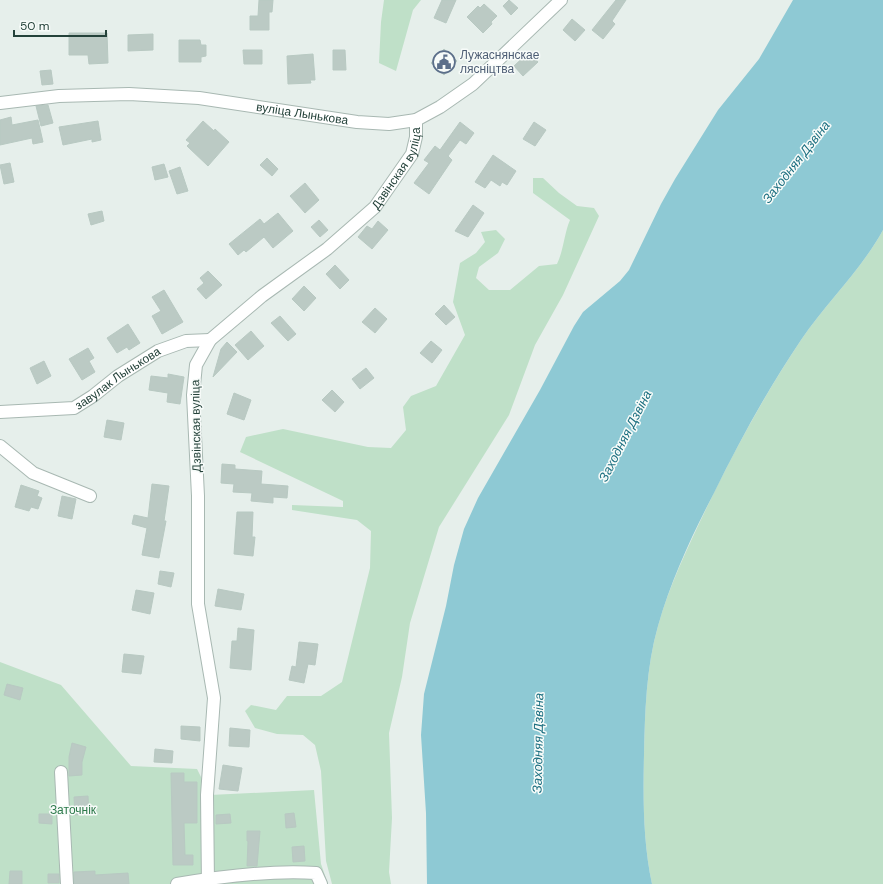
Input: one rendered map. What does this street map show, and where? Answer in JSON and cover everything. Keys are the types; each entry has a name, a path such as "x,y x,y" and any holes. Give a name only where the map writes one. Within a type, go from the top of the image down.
{"street":[{"name":"вуліца Лынькова","path":"0,103 59,96 129,94 200,98 357,122 389,124 416,120 440,107 473,84 561,0"},
{"name":"Дзвінская вуліца","path":"207,881 207,795 214,698 198,604 198,496 193,395 196,365 210,340 262,296 327,249 375,207 412,154 416,137 416,120"},
{"name":"завулак Лынькова","path":"0,412 74,408 93,396 118,376 158,351 186,341 210,340"},
{"path":"0,446 33,473 90,496"},
{"path":"61,772 67,884"},
{"path":"178,884 288,871 318,878"}],"green space":[{"path":"384,0 421,0 413,10 396,71 379,63 381,22"},
{"path":"533,178 543,178 559,193 577,206 594,208 599,216 563,295 535,345 509,415 439,527 410,623 402,677 389,733 392,818 389,872 391,884 332,884 326,861 321,771 315,745 303,735 277,734 255,728 245,711 251,705 276,710 287,696 321,696 342,682 370,568 371,531 357,520 292,510 292,505 343,507 343,501 240,452 246,437 283,429 368,447 391,448 406,430 403,407 411,396 436,386 465,335 453,302 460,263 476,253 485,242 481,232 496,230 505,239 498,253 479,267 476,278 489,290 510,290 539,266 557,264 570,220 533,193"},
{"path":"883,230 883,884 652,884 644,820 646,706 651,658 662,611 679,567 706,509 739,444 763,402 801,340 865,259"},
{"name":"Заточнік","path":"0,662 61,685 131,766 197,769 210,795 314,790 321,864 328,884 0,884"}],"water":[{"name":"Заходняя Дзвіна","path":"793,0 883,0 883,230 865,259 801,340 766,396 734,454 698,525 669,592 654,642 646,706 644,820 652,884 427,884 426,813 421,735 424,694 446,606 454,565 464,529 478,498 540,390 574,326 583,312 620,281 629,270 661,204 675,179 718,110 759,59"}],"building":[{"path":"259,0 273,0 272,12 269,12 269,30 250,30 250,16 258,16"},
{"path":"442,0 456,0 446,23 434,18"},
{"path":"509,0 518,8 511,15 503,6"},
{"path":"616,0 626,0 612,21 615,24 603,39 592,30"},
{"path":"484,4 497,16 491,22 492,24 483,33 467,17 478,6 480,8"},
{"path":"572,19 585,30 575,41 563,30"},
{"path":"69,33 107,33 108,63 89,64 88,55 69,55"},
{"path":"153,34 153,50 128,51 128,35"},
{"path":"179,40 200,40 201,45 206,45 206,56 201,57 201,62 179,62"},
{"name":"Лужаснянскае лясніцтва","path":"444,49 457,61 444,75 431,63"},
{"path":"243,50 262,50 262,64 244,64"},
{"path":"333,50 345,50 346,70 333,70"},
{"path":"529,52 538,62 523,76 514,66"},
{"path":"313,54 315,80 310,80 311,83 288,84 287,56"},
{"path":"51,70 53,84 42,85 40,71"},
{"path":"48,105 53,123 41,126 36,106"},
{"path":"11,117 12,125 38,120 43,142 33,144 32,138 0,145 0,120"},
{"path":"98,121 101,140 92,142 92,139 63,145 59,127"},
{"path":"203,121 214,131 215,129 229,142 208,166 187,146 190,143 186,140"},
{"path":"460,122 474,133 466,144 460,140 448,156 452,160 429,194 414,183 429,163 424,160 435,146 440,150"},
{"path":"534,122 546,130 535,146 523,139"},
{"path":"493,155 516,171 507,185 502,182 500,186 491,180 485,188 475,182"},
{"path":"267,158 278,169 272,176 260,165"},
{"path":"10,163 14,182 4,184 0,165"},
{"path":"164,164 168,177 155,180 152,167"},
{"path":"180,167 188,191 177,194 169,171"},
{"path":"305,183 319,200 305,213 290,196"},
{"path":"473,205 484,213 468,237 455,231"},
{"path":"102,211 104,221 91,225 88,214"},
{"path":"278,213 293,231 273,248 264,237 246,252 244,250 238,255 229,244 260,219 264,224"},
{"path":"319,220 328,230 320,237 311,227"},
{"path":"378,221 388,230 372,249 358,237 367,226 372,229"},
{"path":"335,265 349,280 340,289 326,274"},
{"path":"208,271 222,285 206,299 197,289 204,283 200,278"},
{"path":"304,286 316,298 304,311 292,299"},
{"path":"164,290 183,322 162,334 152,316 161,311 152,297"},
{"path":"444,305 455,317 446,325 435,314"},
{"path":"375,308 387,319 375,333 362,322"},
{"path":"280,316 296,334 288,341 271,323"},
{"path":"128,324 140,343 129,350 127,347 117,353 107,338"},
{"path":"251,331 264,346 248,360 235,345"},
{"path":"431,341 442,350 432,363 420,353"},
{"path":"227,342 237,352 213,377 221,349"},
{"path":"88,348 94,358 89,361 95,372 82,380 69,359"},
{"path":"44,361 51,376 37,384 30,368"},
{"path":"366,368 374,378 360,389 352,379"},
{"path":"168,374 184,377 180,404 167,402 168,393 149,390 151,376 168,378"},
{"path":"332,390 344,402 335,412 322,400"},
{"path":"234,393 251,400 244,420 227,414"},
{"path":"107,420 124,423 121,440 104,437"},
{"path":"222,464 235,465 235,469 262,471 261,484 288,486 287,498 273,497 273,503 251,501 252,493 233,492 234,484 221,483"},
{"path":"152,484 169,486 164,521 166,521 159,558 142,555 147,528 132,524 134,515 148,518"},
{"path":"21,485 39,491 37,496 42,498 38,509 31,507 29,511 15,507"},
{"path":"62,496 76,499 72,519 58,516"},
{"path":"237,512 253,512 252,537 255,537 253,556 234,554"},
{"path":"160,571 174,573 171,587 158,584"},
{"path":"218,589 244,594 241,610 215,606"},
{"path":"136,590 154,593 150,614 132,610"},
{"path":"238,628 254,630 251,670 230,668 232,641 237,641"},
{"path":"299,642 318,644 315,665 308,664 304,683 289,680 292,666 296,667"},
{"path":"124,654 144,656 141,674 122,672"},
{"path":"7,684 23,688 20,700 4,695"},
{"path":"181,726 200,727 200,741 181,739"},
{"path":"230,728 250,730 249,747 229,746"},
{"path":"72,743 86,747 82,762 82,775 69,776 69,757"},
{"path":"155,749 173,751 172,763 154,762"},
{"path":"223,765 242,768 238,791 219,789"},
{"path":"171,773 184,773 184,782 197,782 197,823 184,823 185,855 193,855 193,865 173,865"},
{"path":"88,796 89,814 75,815 74,797"},
{"path":"294,813 296,827 286,828 285,814"},
{"path":"39,814 52,814 52,824 39,823"},
{"path":"230,814 231,823 216,824 216,815"},
{"path":"247,831 260,831 257,866 247,866"},
{"path":"304,846 305,861 293,862 292,847"},
{"path":"10,871 22,871 22,884 9,884"},
{"path":"95,871 95,875 128,873 129,884 74,884 74,872"},
{"path":"48,874 59,874 59,883 48,883"}],"place":[{"name":"Лужаснянскае лясніцтва","path":"444,62"}]}
